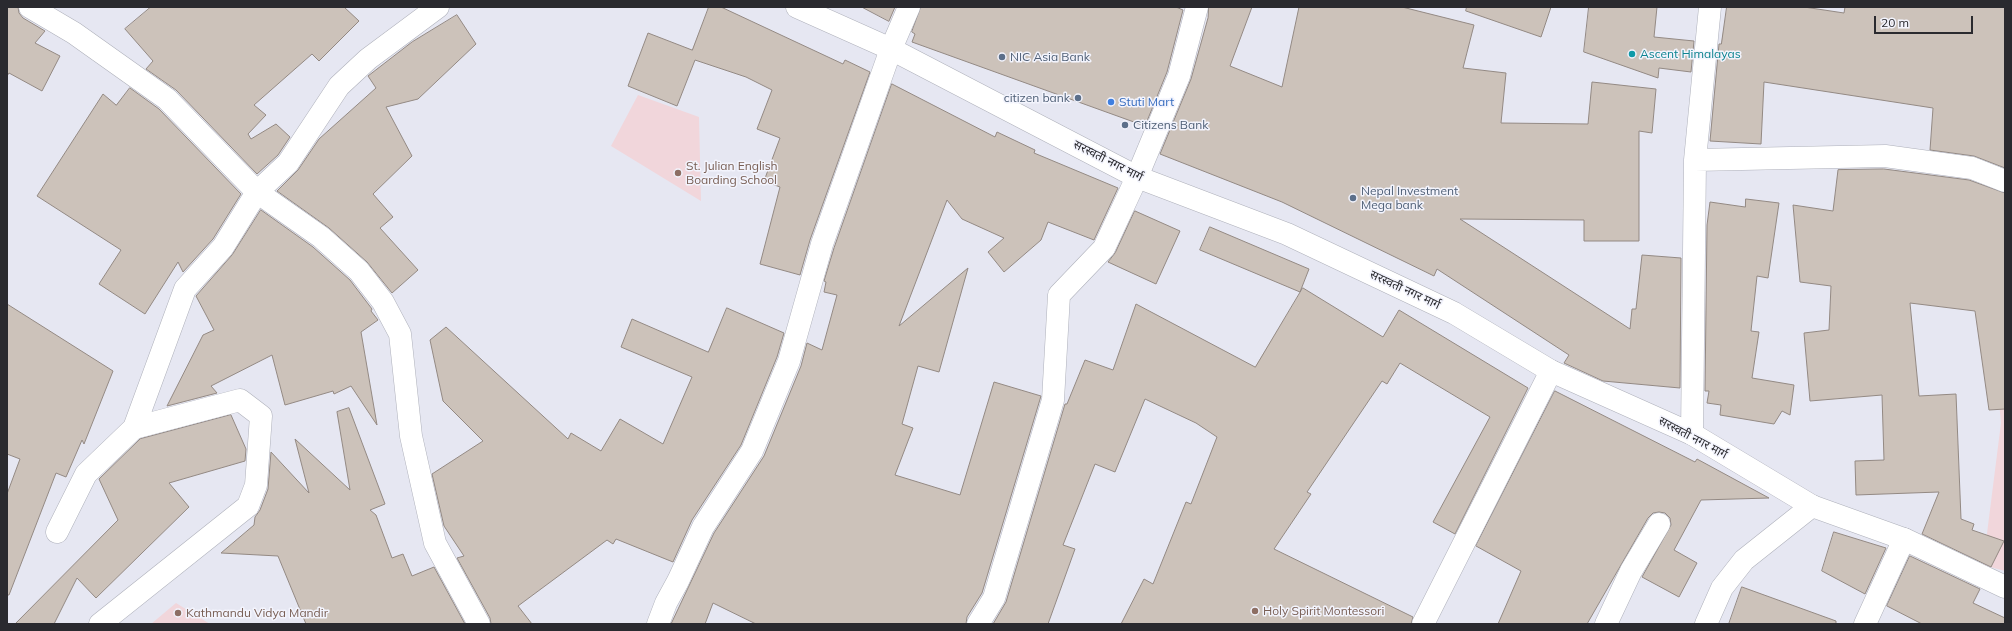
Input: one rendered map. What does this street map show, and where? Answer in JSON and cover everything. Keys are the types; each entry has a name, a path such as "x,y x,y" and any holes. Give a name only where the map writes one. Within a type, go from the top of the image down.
{"street":[{"path":"30,7 74,32 167,99 257,192 321,237 359,271 383,302 400,334 411,436 435,543 479,624"},
{"path":"57,532 86,474 134,428 185,289 223,247 257,192 288,163 339,86 368,59 438,7"},
{"name":"सरस्वती नगर मार्ग","path":"797,7 891,49 1137,177 1287,234 1454,313 1551,371 1692,434 1812,506 1904,538 2005,587"},
{"path":"658,624 666,603 703,527 752,451 786,368 822,244 891,49 909,7"},
{"path":"978,624 994,598 1053,400 1059,295 1104,248 1137,177 1179,76 1197,7"},
{"path":"1692,434 1695,160 1710,7"},
{"path":"1695,160 1885,156 1972,168 2005,181"},
{"path":"1423,624 1551,371"},
{"path":"100,624 248,506 256,485 261,416 240,400 134,428"},
{"path":"1706,624 1722,588 1744,560 1812,506"},
{"path":"1606,624 1630,571 1659,524"},
{"path":"1865,624 1904,538"}],"shaded area":[{"name":"St. Julian English Boarding School","path":"638,95 699,117 701,201 611,146"},
{"path":"1991,315 2005,316 2005,571 1983,565 2001,423"},
{"name":"Kathmandu Vidya Mandir","path":"176,603 210,624 151,624"}],"building":[{"path":"7,7 18,7 19,13 23,18 45,31 35,43 60,56 42,91 9,73 7,76"},
{"path":"151,7 344,7 359,21 319,61 312,54 254,105 266,115 248,134 251,139 276,124 290,137 278,155 257,174 176,90 146,69 153,61 125,29"},
{"path":"709,7 721,7 843,64 845,60 870,72 810,240 800,275 760,264 780,187 764,181 780,138 757,129 772,90 746,77 695,60 677,106 628,86 648,33 692,50"},
{"path":"862,7 895,7 889,21"},
{"path":"921,7 1176,7 1183,10 1167,72 1145,126 912,42 915,34 912,32"},
{"path":"1209,7 1252,7 1230,66 1282,87 1299,7 1402,7 1474,25 1463,68 1506,73 1501,123 1588,124 1592,82 1656,89 1652,133 1639,131 1639,241 1584,241 1584,220 1460,219 1630,329 1632,309 1636,309 1642,255 1681,258 1680,388 1603,381 1564,363 1569,355 1437,269 1434,276 1282,202 1160,154 1191,79 1208,18"},
{"path":"1467,7 1551,7 1541,37 1466,11"},
{"name":"Ascent Himalayas","path":"1589,7 1657,7 1654,37 1694,41 1691,72 1659,68 1658,78 1584,52"},
{"path":"1727,7 1804,7 1844,13 1845,7 2005,7 2005,168 1974,156 1930,150 1933,108 1764,82 1761,144 1710,141 1719,44 1721,44"},
{"path":"457,15 476,44 418,99 386,107 412,156 373,194 393,217 380,228 418,270 392,293 367,262 329,228 277,191 298,170 319,139 376,88 368,76 412,42"},
{"path":"892,84 995,137 997,132 1035,150 1034,153 1118,188 1094,240 1048,222 1041,240 1004,272 988,252 1004,238 962,219 947,200 899,326 968,268 939,372 918,366 902,424 913,428 895,475 960,495 994,382 1041,396 982,593 967,617 966,624 756,624 713,603 705,624 671,624 714,533 764,456 801,366 807,343 822,350 837,295 824,292 826,282 824,281 834,248"},
{"path":"130,88 159,109 241,194 213,239 183,272 178,262 145,314 99,284 121,250 37,196 103,94 116,105"},
{"path":"1884,169 1969,180 2005,193 2005,409 1989,410 1975,311 1910,303 1919,396 1956,394 1961,519 1974,524 1972,530 2004,541 1991,567 1922,534 1939,492 1856,495 1855,461 1884,460 1882,395 1810,401 1804,333 1829,330 1831,286 1800,282 1793,205 1833,211 1838,170"},
{"path":"1746,199 1779,203 1768,278 1757,276 1751,331 1759,332 1752,378 1794,385 1790,415 1782,411 1774,424 1720,415 1721,405 1707,403 1709,391 1705,391 1707,225 1710,202 1745,207"},
{"path":"261,210 313,247 350,280 372,309 371,311 378,320 361,332 377,425 351,386 334,394 333,391 285,405 272,355 211,386 217,393 167,406 203,335 214,330 196,296 232,255"},
{"path":"1135,211 1180,231 1156,284 1108,262 1115,253"},
{"path":"1210,227 1309,269 1300,292 1200,250"},
{"path":"1303,288 1383,337 1399,310 1528,388 1455,534 1433,522 1490,417 1400,363 1387,384 1382,381 1307,492 1311,494 1274,549 1413,617 1411,624 1121,624 1144,579 1153,584 1186,502 1191,504 1217,437 1196,423 1145,399 1115,472 1095,464 1063,545 1075,549 1048,624 993,624 1006,602 1065,404 1067,404 1085,360 1113,370 1136,304 1255,367"},
{"path":"7,304 113,371 84,444 82,440 66,477 56,473 9,595 7,595 7,494 20,459 7,454"},
{"path":"727,308 784,333 777,357 741,445 692,520 673,562 616,539 613,544 607,540 518,606 532,624 491,624 490,618 457,558 464,556 444,526 432,474 483,441 443,401 430,340 446,327 568,439 571,433 601,451 620,419 663,444 692,377 621,347 632,319 708,352"},
{"path":"1555,391 1695,462 1697,459 1769,498 1701,500 1674,550 1697,563 1679,597 1642,577 1671,525 1670,518 1665,513 1659,512 1653,513 1648,518 1587,624 1498,624 1521,571 1476,546"},
{"path":"349,408 385,504 370,510 376,515 392,558 403,554 412,576 434,567 465,624 306,624 278,556 221,553 254,525 255,517 260,510 268,489 271,452 309,493 295,439 350,490 337,412"},
{"path":"231,415 246,449 245,461 169,483 189,507 96,598 77,578 54,624 15,624 118,520 99,479 140,439"},
{"path":"1834,532 1886,548 1865,594 1822,571"},
{"path":"1910,556 1980,589 1973,603 2005,618 2005,624 1922,624 1887,606"},
{"path":"1742,587 1836,621 1836,624 1729,624"}],"place":[{"name":"Ascent Himalayas","path":"1632,54"},
{"name":"NIC Asia Bank","path":"1002,57"},
{"name":"citizen bank","path":"1078,98"},
{"name":"Stuti Mart","path":"1111,102"},
{"name":"Citizens Bank","path":"1125,125"},
{"name":"St. Julian English Boarding School","path":"678,173"},
{"name":"Nepal Investment Mega bank","path":"1353,198"},
{"name":"Holy Spirit Montessori","path":"1255,611"},
{"name":"Kathmandu Vidya Mandir","path":"178,613"}]}
